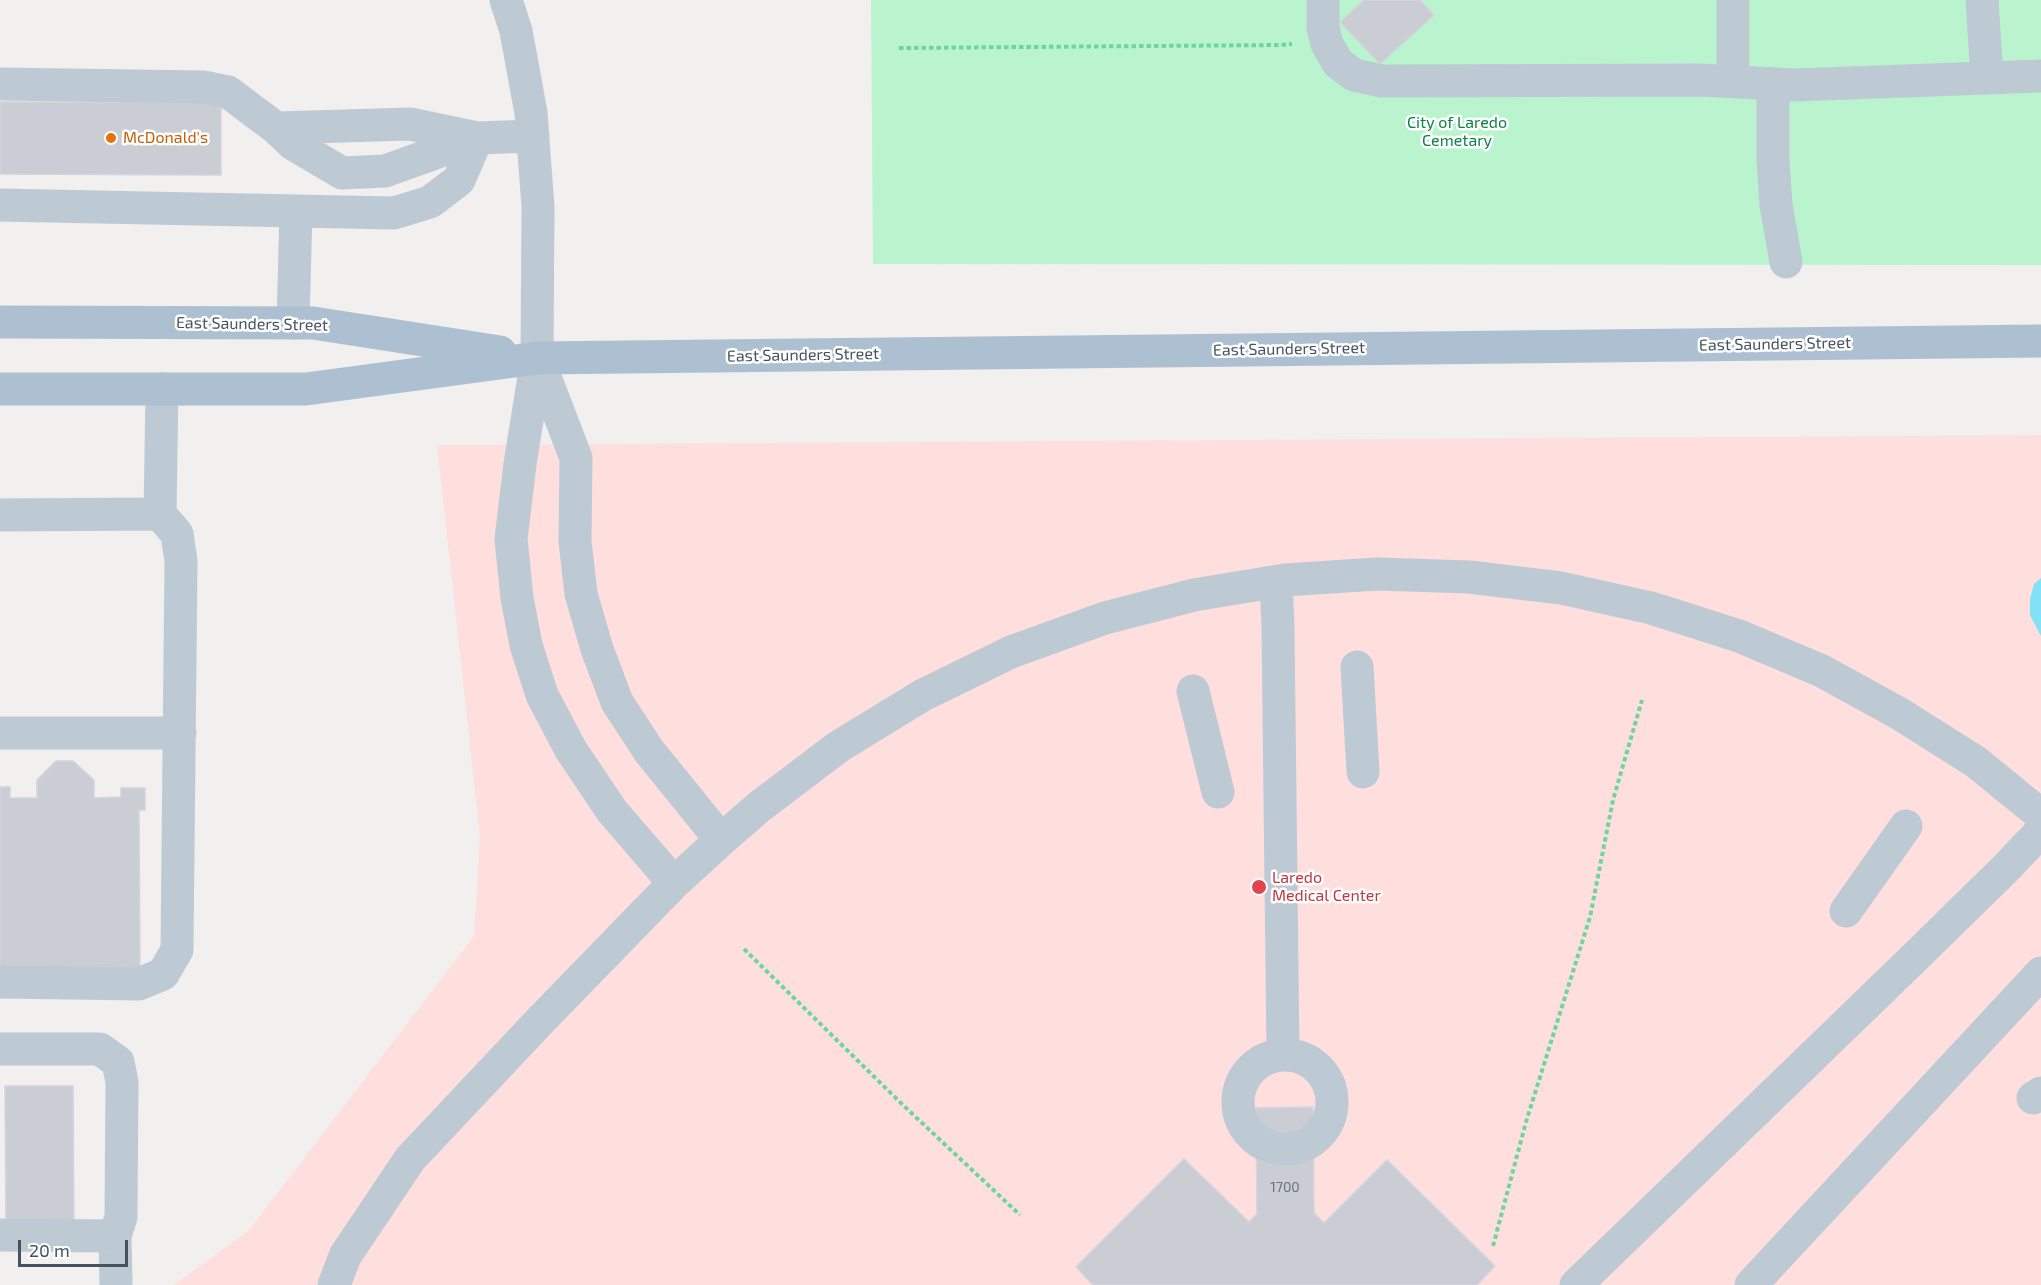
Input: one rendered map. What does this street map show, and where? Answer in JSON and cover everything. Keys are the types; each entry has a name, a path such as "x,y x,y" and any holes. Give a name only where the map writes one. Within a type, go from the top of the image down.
{"main road":[{"name":"East Saunders Street","path":"0,322 314,323 537,357"},
{"name":"East Saunders Street","path":"0,389 306,389 537,357 2041,341"}],"street":[{"path":"506,0 516,31 531,113 538,207 537,357 511,539 517,597 526,645 542,695 571,750 612,811 674,883"},
{"path":"1323,0 1323,28 1327,44 1338,63 1354,75 1382,81 1700,80 1795,85 2041,76"},
{"path":"1732,0 1733,81"},
{"path":"1982,0 1987,77"},
{"path":"0,84 203,87 228,92 276,128 293,144 342,173 385,171 477,138"},
{"path":"1773,84 1775,194 1786,262"},
{"path":"276,128 410,124 477,138 533,136"},
{"path":"0,205 394,213 430,202 459,180 477,138"},
{"path":"293,323 296,211"},
{"path":"537,357 576,458 575,541 581,594 597,649 617,702 649,751 721,840"},
{"path":"0,982 139,984 163,974 177,950 181,561 177,534 160,514 162,389"},
{"path":"0,515 160,514"},
{"path":"334,1285 345,1256 410,1159 674,883 759,807 838,747 923,695 1011,652 1105,618 1194,595 1276,582 1377,574 1469,577 1561,588 1651,608 1739,636 1822,671 1900,714 1976,762 2041,815"},
{"path":"1276,582 1283,1054"},
{"path":"1357,667 1363,772"},
{"path":"1193,691 1218,792"},
{"path":"0,733 180,733"},
{"path":"1845,911 1906,826"},
{"path":"1576,1285 1918,954 2041,831"},
{"path":"1751,1285 2041,973"},
{"path":"0,1049 99,1049 118,1062 122,1082 121,1217 115,1236 116,1285"},
{"path":"0,1236 115,1236"}],"path":[{"path":"899,48 1296,43 1298,50"},
{"path":"1493,1246 1526,1122 1590,917 1613,800 1642,699"},
{"path":"744,949 1020,1215"}],"shaded area":[{"name":"Laredo Medical Center","path":"2041,435 2041,1285 174,1285 249,1230 474,936 480,837 437,445"}],"green space":[{"name":"City of Laredo Cemetary","path":"871,0 2041,0 2041,265 873,264"}],"water":[{"path":"2041,578 2041,636 2030,615 2030,599 2034,584"}],"building":[{"path":"1364,0 1420,0 1434,15 1380,64 1340,22"},
{"name":"McDonald's","path":"0,102 221,102 221,175 0,174"},
{"path":"56,761 73,761 94,780 94,798 121,797 121,788 145,788 145,810 139,810 140,975 0,976 0,787 10,787 10,798 37,798 37,780"},
{"path":"5,1086 73,1086 74,1226 6,1227"},
{"path":"1313,1107 1314,1213 1324,1223 1387,1160 1495,1266 1477,1285 1093,1285 1076,1267 1184,1159 1249,1222 1257,1214 1256,1108"}],"place":[{"name":"McDonald's","path":"111,138"},
{"name":"Laredo Medical Center","path":"1259,887"}]}
